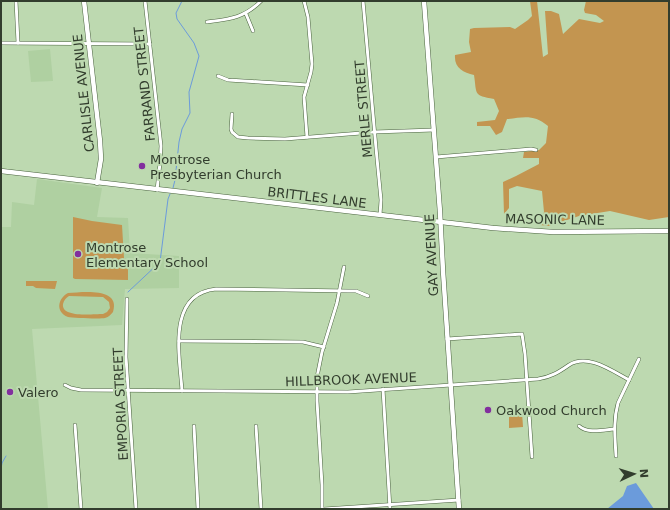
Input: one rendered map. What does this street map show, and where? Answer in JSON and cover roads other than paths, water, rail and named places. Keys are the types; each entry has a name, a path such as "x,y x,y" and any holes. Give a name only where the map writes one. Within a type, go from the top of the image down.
{"street":[{"path":"16,1 18,43"},
{"name":"CARLISLE AVENUE","path":"84,1 100,141 100,159 97,182"},
{"name":"FARRAND STREET","path":"145,1 161,146 157,190"},
{"path":"207,22 236,18 246,14 261,1"},
{"path":"304,1 308,17 312,64 304,101 307,137"},
{"name":"MERLE STREET","path":"363,1 380,215"},
{"name":"GAY AVENUE","path":"424,1 436,157 459,509"},
{"path":"246,14 253,31"},
{"path":"1,42 150,44"},
{"path":"218,76 228,80 308,85"},
{"path":"232,114 232,133 238,137 248,138 275,139 374,132 434,130"},
{"path":"436,157 532,149 536,150"},
{"name":"BRITTLES LANE","path":"1,171 440,222"},
{"name":"MASONIC LANE","path":"440,222 525,231 669,231"},
{"path":"344,267 340,290 318,371 316,392 323,509 459,500"},
{"path":"182,391 179,328 185,308 197,295 209,290 340,290 356,291 368,296"},
{"name":"EMPORIA STREET","path":"127,299 126,337 128,390 136,509"},
{"path":"447,339 523,335 532,457"},
{"path":"179,341 303,342 324,347"},
{"path":"616,456 614,424 618,403 639,359"},
{"name":"HILLBROOK AVENUE","path":"65,385 81,390 348,392 527,380 549,377 575,362 587,361 629,380"},
{"path":"383,390 390,509"},
{"path":"75,426 81,509"},
{"path":"194,426 198,509"},
{"path":"256,426 261,509"},
{"path":"579,426 582,429 590,431 614,429"}],"water":[{"path":"636,483 654,509 607,509 623,496 627,486"}],"waterway":[{"path":"173,188 179,142 182,129 190,113 189,92 199,56 194,43 177,19 176,13 182,1"},
{"path":"128,292 160,262 168,199 170,194"},
{"path":"1,469 2,463 6,456"}],"place":[{"name":"Montrose Presbyterian Church","path":"142,166"},
{"name":"Montrose Elementary School","path":"78,254"},
{"name":"Valero","path":"10,392"},
{"name":"Oakwood Church","path":"488,410"}]}
